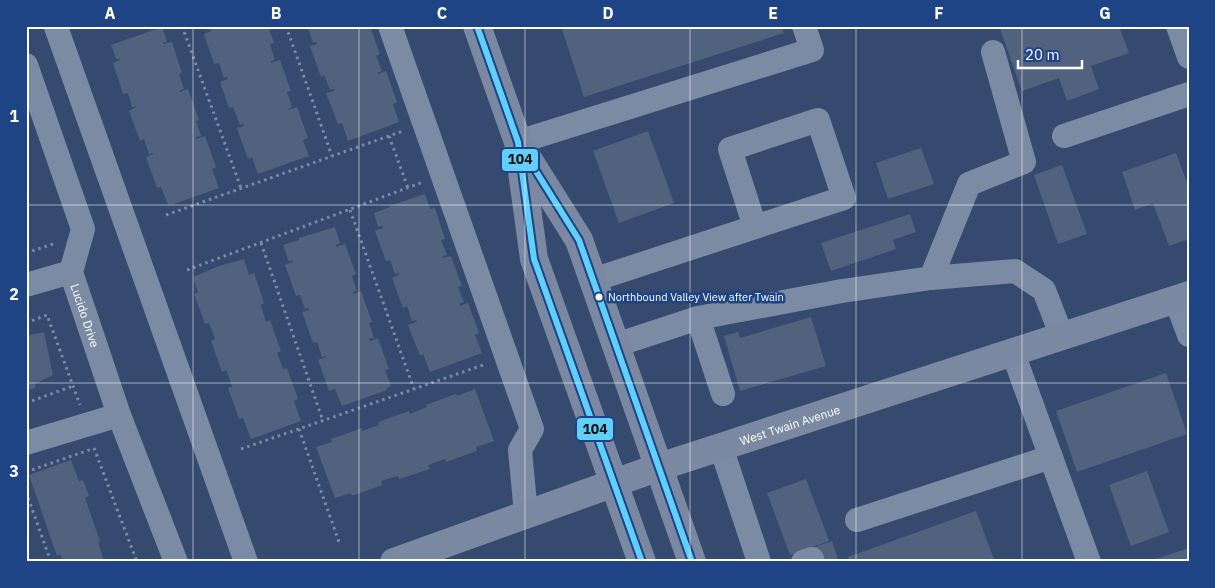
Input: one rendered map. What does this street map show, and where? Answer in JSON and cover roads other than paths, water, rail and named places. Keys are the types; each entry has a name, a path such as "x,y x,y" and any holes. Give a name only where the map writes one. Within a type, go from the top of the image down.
{"main road":[{"path":"477,26 518,142 534,259 614,483 637,560"},
{"path":"518,142 579,240 692,562"},
{"name":"West Twain Avenue","path":"409,559 526,514 658,467 1182,298"}],"street":[{"path":"58,26 56,27 246,562"},
{"path":"390,26 532,429 520,450 526,514"},
{"path":"518,142 812,50 804,26"},
{"path":"1178,26 1189,57"},
{"path":"931,278 969,184 1024,162 992,52"},
{"name":"Lucido Drive","path":"26,64 83,229 72,272 123,426 176,562"},
{"path":"1064,136 1189,94"},
{"path":"593,280 844,198 818,120 730,149 755,227"},
{"path":"616,345 698,318 931,278 1015,271 1044,290 1062,337"},
{"path":"26,285 72,272"},
{"path":"1182,298 1189,335"},
{"path":"698,318 723,394"},
{"path":"1013,353 1089,562"},
{"path":"26,443 87,425 123,426"},
{"path":"721,447 759,562"},
{"path":"857,520 1051,457"},
{"path":"803,562 812,559 813,562"}],"place":[{"name":"Northbound Valley View after Twain","path":"599,297"}]}
